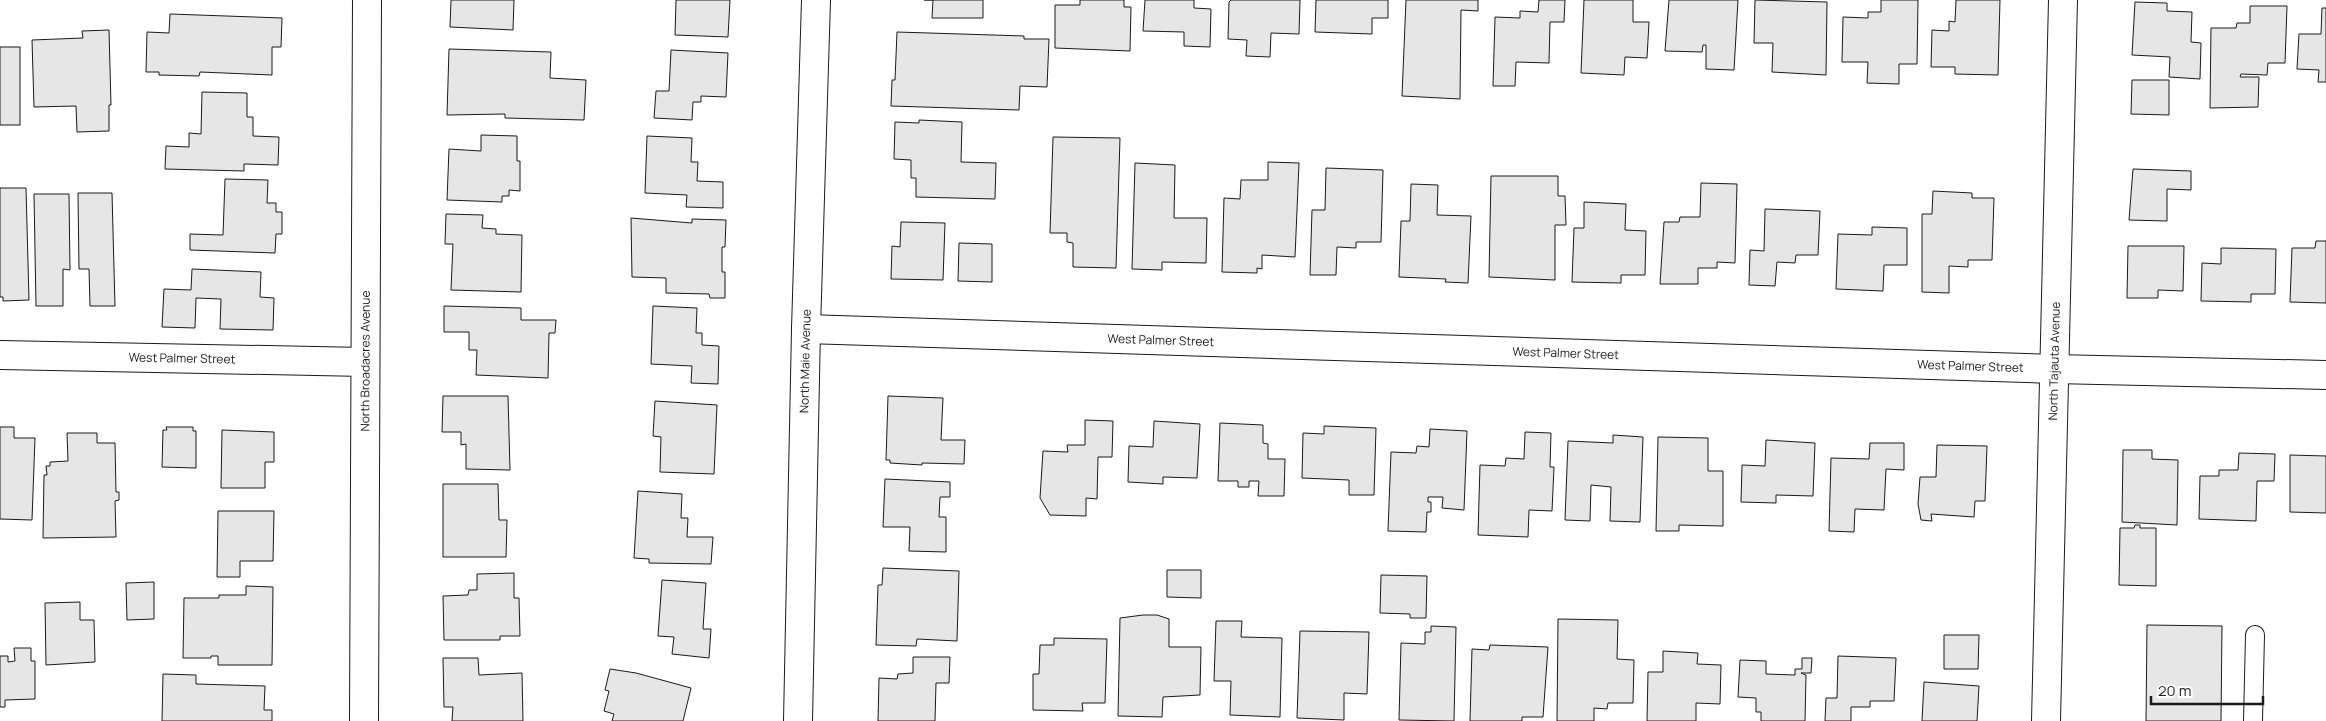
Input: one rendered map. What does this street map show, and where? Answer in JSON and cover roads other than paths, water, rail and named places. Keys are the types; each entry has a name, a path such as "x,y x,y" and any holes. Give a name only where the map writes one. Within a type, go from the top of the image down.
{"street":[{"name":"North Broadacres Avenue","path":"364,721 367,0"},
{"name":"North Maie Avenue","path":"798,721 806,329 816,0"},
{"name":"North Tajauta Avenue","path":"2046,721 2063,0"},
{"name":"West Palmer Street","path":"806,329 2054,369 2326,375"},
{"name":"West Palmer Street","path":"0,356 365,362"}],"lane":[{"path":"2253,721 2256,634"}]}
